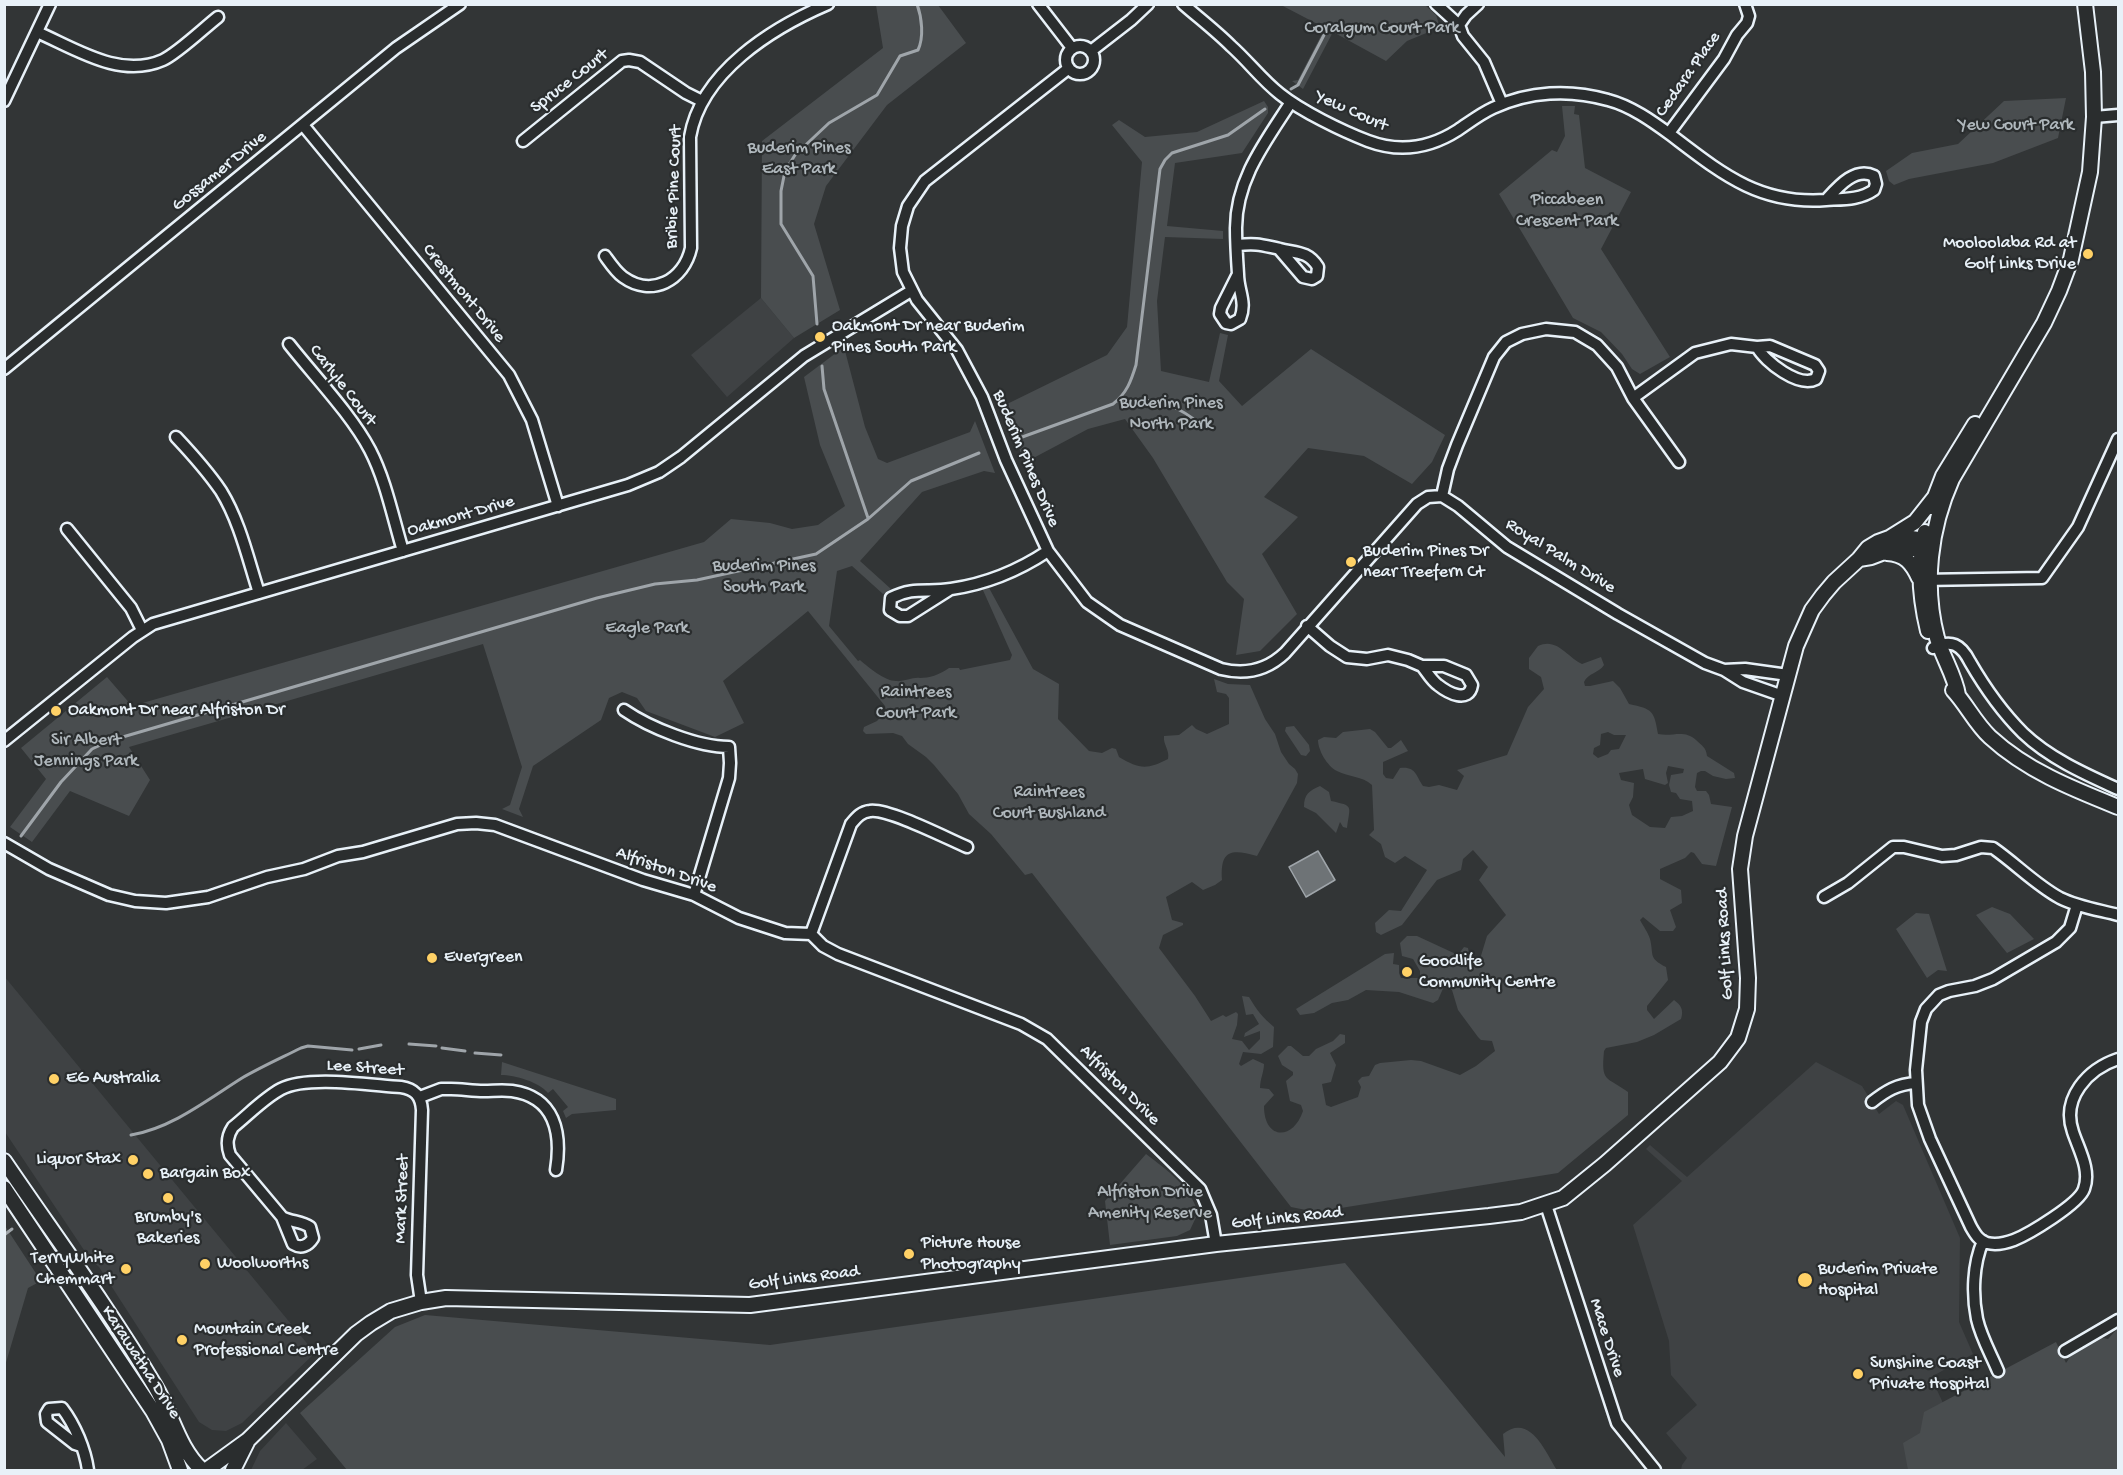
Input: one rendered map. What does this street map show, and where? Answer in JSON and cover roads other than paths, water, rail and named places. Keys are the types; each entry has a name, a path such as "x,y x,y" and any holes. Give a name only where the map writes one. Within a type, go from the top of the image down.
{"main road":[{"path":"1927,544 1952,478 2043,323 2059,291 2071,259 2090,172 2094,117 2092,58 2085,4"},
{"path":"2004,387 1951,461 1934,498 1927,544 1923,612 1949,684 1979,726 2016,758 2054,781 2118,807"},
{"name":"Golf Links Road","path":"207,1470 248,1440 356,1334 391,1311 421,1302 446,1298 498,1298 750,1305 1216,1244 1521,1212 1563,1198 1605,1164 1720,1062 1738,1038 1747,1010 1748,978 1740,869 1745,836 1796,646 1812,610 1834,582 1868,548 1916,522 1934,498"},
{"path":"1889,538 1927,544"},
{"name":"Golf Links Road","path":"1859,559 1927,544"},
{"path":"1880,553 1895,554 1908,560 1925,580"},
{"name":"Karawatha Drive","path":"4,1161 156,1388 186,1452 207,1470"},
{"name":"Karawatha Drive","path":"4,1188 153,1411 169,1440 180,1470"},
{"name":"Golf Links Road","path":"233,1470 248,1440"}],"street":[{"path":"4,101 50,4"},
{"name":"Gossamer Drive","path":"4,369 396,48 460,4"},
{"name":"Bribie Pine Court","path":"605,256 621,276 647,286 663,284 672,279 685,266 691,248 690,136 702,101 732,65 760,41 802,16 828,4"},
{"path":"1038,4 1072,48"},
{"path":"1091,51 1148,4"},
{"name":"Yew Court","path":"1183,4 1232,46 1259,75 1291,102 1368,141 1399,148 1420,147 1440,141 1482,113 1502,104 1535,95 1564,93 1584,95 1621,104 1669,133 1722,173 1749,188 1782,199 1810,202 1826,200"},
{"path":"1436,4 1459,25 1463,36 1484,62 1502,104"},
{"path":"1459,25 1478,4"},
{"name":"Cedara Place","path":"1669,133 1724,59 1747,23 1749,16 1745,4"},
{"path":"37,32 111,64 139,68 165,59 218,16"},
{"path":"1080,45 1091,51 1094,59 1089,71 1076,73 1069,68 1066,60 1072,48 1080,45"},
{"name":"Spruce Court","path":"523,141 622,61 640,62 702,101"},
{"name":"Buderim Pines Drive","path":"1069,68 935,171 917,191 905,216 900,237 901,262 911,291 957,350 982,397 1006,460 1047,551 1087,602 1120,625 1221,669 1237,673 1260,670 1276,662 1417,504 1428,497 1442,496"},
{"path":"1238,276 1236,216 1244,179 1254,159 1291,102"},
{"path":"2094,117 2118,115"},
{"name":"Crestmont Drive","path":"303,125 509,375 532,420 558,506"},
{"path":"1237,244 1260,243 1279,249"},
{"name":"Oakmont Drive","path":"4,741 142,630 169,619 628,485 659,472 681,457 804,356 911,291"},
{"path":"1442,496 1448,469 1494,357 1506,342 1522,334 1546,329 1575,332 1598,345 1617,367 1633,398 1679,462"},
{"name":"Carlyle Court","path":"289,344 355,426 370,450 386,492 403,551"},
{"path":"1633,398 1695,353 1731,344 1770,346 1815,365 1819,371 1816,380 1801,382 1762,357 1757,347"},
{"path":"176,437 214,481 226,501 240,532 258,593"},
{"path":"1925,580 2042,578 2078,527 2118,439"},
{"name":"Royal Palm Drive","path":"1442,496 1458,506 1507,547 1705,663 1724,670 1743,682 1783,696"},
{"path":"67,529 131,608 142,630"},
{"path":"949,590 908,616 900,616 890,610 891,598 902,592 925,589 949,590 982,583 1011,572 1047,551"},
{"path":"1307,627 1347,657 1367,659 1388,655 1422,666"},
{"path":"1936,646 1955,644 1961,649 1985,689 2038,746 2118,789"},
{"name":"Royal Palm Drive","path":"1724,670 1745,669 1788,675"},
{"path":"624,710 643,723 712,747 729,747 729,778 694,895"},
{"path":"811,934 852,824 860,814 873,810 889,813 967,848"},
{"name":"Alfriston Drive","path":"4,843 49,869 109,895 135,901 166,903 208,897 267,876 304,869 338,856 363,852 457,824 483,823 506,829 643,880 694,895 755,924 785,933 811,934 823,946 838,954 1022,1024 1047,1039 1200,1189 1211,1215 1216,1244"},
{"path":"1824,897 1848,883 1893,848 1904,847 1942,856 1956,855 1985,846 1996,850 2055,894 2077,905 2118,915"},
{"path":"2077,905 2070,928 2050,946 1993,979 1971,988 1944,992 1930,1003 1923,1016 1916,1083 1918,1105 1930,1139 1971,1227 1983,1241 1998,1244 2018,1238 2066,1208 2083,1193 2085,1169 2082,1154 2070,1125 2071,1104 2088,1076 2098,1068 2118,1059"},
{"name":"Lee Street","path":"282,1217 230,1155 227,1146 228,1134 233,1127 280,1089 298,1082 401,1087 412,1089 420,1097 441,1089 451,1089 511,1091 532,1097 547,1109 555,1125 559,1146 556,1170"},
{"path":"1872,1102 1893,1087 1905,1083 1916,1083"},
{"name":"Mark Street","path":"420,1097 422,1110 417,1275 421,1302"},
{"name":"Mace Drive","path":"1546,1205 1617,1424 1655,1470"},
{"path":"1983,1241 1976,1260 1976,1312 1979,1326 1998,1371"},
{"path":"2065,1351 2118,1320"},
{"path":"81,1446 88,1470"}],"waterway":[{"path":"817,324 813,276 781,224 781,191 785,171 795,155 829,123 877,95 900,56 918,50 922,27 917,4"},
{"path":"1291,89 1298,85 1324,35"},
{"path":"1014,440 1113,404 1122,396 1136,365 1160,169 1172,153 1228,135 1265,109"},
{"path":"822,366 824,389 868,518"},
{"path":"1118,401 1140,400 1167,404 1195,420"},
{"path":"21,836 61,782 92,749 109,741 597,598 655,584 697,580 816,554 868,519 911,481 979,453"},
{"path":"409,1044 436,1046"},
{"path":"359,1049 381,1045"},
{"path":"131,1135 175,1120 242,1078 301,1048 308,1046 352,1050"},
{"path":"442,1048 465,1051"},
{"path":"475,1053 501,1055"},
{"path":"4,1235 12,1229"}],"place":[{"name":"Mooloolaba Rd at Golf Links Drive","path":"2088,254"},
{"name":"Oakmont Dr near Buderim Pines South Park","path":"820,337"},
{"name":"Buderim Pines Dr near Treefern Ct","path":"1351,562"},
{"name":"Oakmont Dr near Alfriston Dr","path":"56,711"},
{"name":"Evergreen","path":"432,958"},
{"name":"Goodlife Community Centre","path":"1407,972"},
{"name":"EG Australia","path":"54,1079"},
{"name":"Liquor Stax","path":"133,1160"},
{"name":"Bargain Box","path":"148,1174"},
{"name":"Brumby's Bakeries","path":"168,1198"},
{"name":"Picture House Photography","path":"909,1254"},
{"name":"Woolworths","path":"205,1264"},
{"name":"TerryWhite Chemmart","path":"126,1269"},
{"name":"Buderim Private Hospital","path":"1805,1280"},
{"name":"Mountain Creek Professional Centre","path":"182,1340"},
{"name":"Sunshine Coast Private Hospital","path":"1858,1374"}],"park label":[{"name":"Coralgum Court Park","path":"1382,29"},
{"name":"Yew Court Park","path":"2016,126"},
{"name":"Buderim Pines East Park","path":"799,159"},
{"name":"Piccabeen Crescent Park","path":"1567,211"},
{"name":"Buderim Pines North Park","path":"1171,414"},
{"name":"Buderim Pines South Park","path":"764,577"},
{"name":"Eagle Park","path":"647,629"},
{"name":"Raintrees Court Park","path":"916,703"},
{"name":"Sir Albert Jennings Park","path":"86,751"},
{"name":"Raintrees Court Bushland","path":"1049,803"},
{"name":"Alfriston Drive Amenity Reserve","path":"1150,1203"}]}
